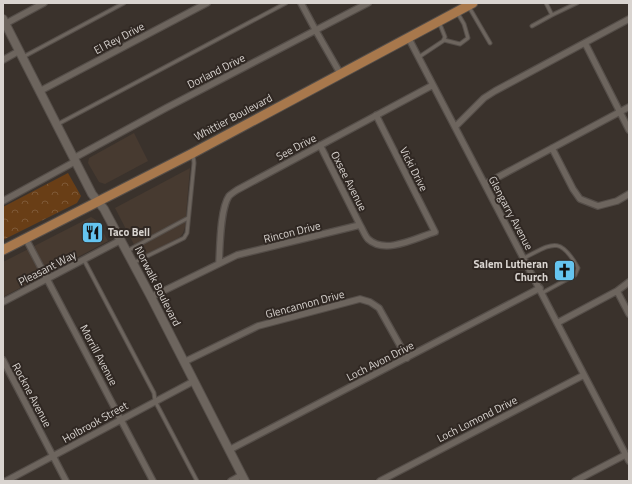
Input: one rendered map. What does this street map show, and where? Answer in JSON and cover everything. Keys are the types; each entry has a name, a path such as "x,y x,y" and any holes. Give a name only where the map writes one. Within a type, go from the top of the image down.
{"main road":[{"name":"Whittier Boulevard","path":"3,250 99,202 470,4"},
{"name":"Norwalk Boulevard","path":"4,21 92,194 99,202 127,251 243,478"}],"street":[{"path":"4,21 44,3"},
{"name":"El Rey Drive","path":"40,91 207,3"},
{"path":"302,3 340,73"},
{"name":"Dorland Drive","path":"5,200 166,108 368,3"},
{"path":"455,127 484,98 495,91 629,19"},
{"name":"Glengarry Avenue","path":"408,37 629,462"},
{"path":"585,43 629,130"},
{"path":"3,60 21,54"},
{"name":"See Drive","path":"219,263 222,218 229,197 237,190 433,85"},
{"path":"485,184 629,107"},
{"name":"Vicki Drive","path":"360,225 367,238 374,244 385,247 393,246 435,232 376,115"},
{"name":"Oxsee Avenue","path":"320,145 360,225"},
{"path":"552,148 573,189 580,199 598,206 617,201 629,194"},
{"path":"3,192 5,200"},
{"name":"Rincon Drive","path":"151,297 237,255 360,225"},
{"name":"Morrill Avenue","path":"26,238 153,481"},
{"name":"Pleasant Way","path":"3,302 121,240"},
{"path":"557,323 617,291 629,282"},
{"name":"Loch Avon Drive","path":"229,450 541,291"},
{"path":"617,291 629,314"},
{"name":"Glencannon Drive","path":"184,362 258,326 360,299 370,302 379,308 407,358"},
{"name":"Rockne Avenue","path":"3,360 66,481"},
{"name":"Loch Lomond Drive","path":"380,481 584,375"},
{"name":"Holbrook Street","path":"6,481 194,381"},
{"path":"575,481 626,455"},
{"path":"231,481 243,478"}],"lane":[{"path":"21,54 124,3"},
{"path":"57,124 286,3"},
{"path":"546,3 552,15"},
{"path":"532,26 577,3"},
{"path":"470,4 490,44"},
{"path":"419,58 444,40 460,44 468,38 464,24 456,12"},
{"path":"438,21 445,37 444,40"},
{"path":"133,263 184,238 187,233 194,163 192,152"},
{"path":"127,251 188,218"},
{"path":"524,258 550,245 555,245 567,251 578,268 575,275 541,291"},
{"path":"84,260 154,393 155,401 197,481"}],"shaded area":[{"path":"134,133 148,161 105,184 99,182 88,163 89,158"},
{"path":"190,168 185,227 183,233 180,237 141,258 115,208"},
{"path":"91,217 96,220 108,241 3,297 3,262"}],"green space":[{"path":"68,173 81,196 77,203 3,240 3,207"}],"place":[{"name":"Taco Bell","path":"92,232"},
{"name":"Salem Lutheran Church","path":"564,270"}]}
